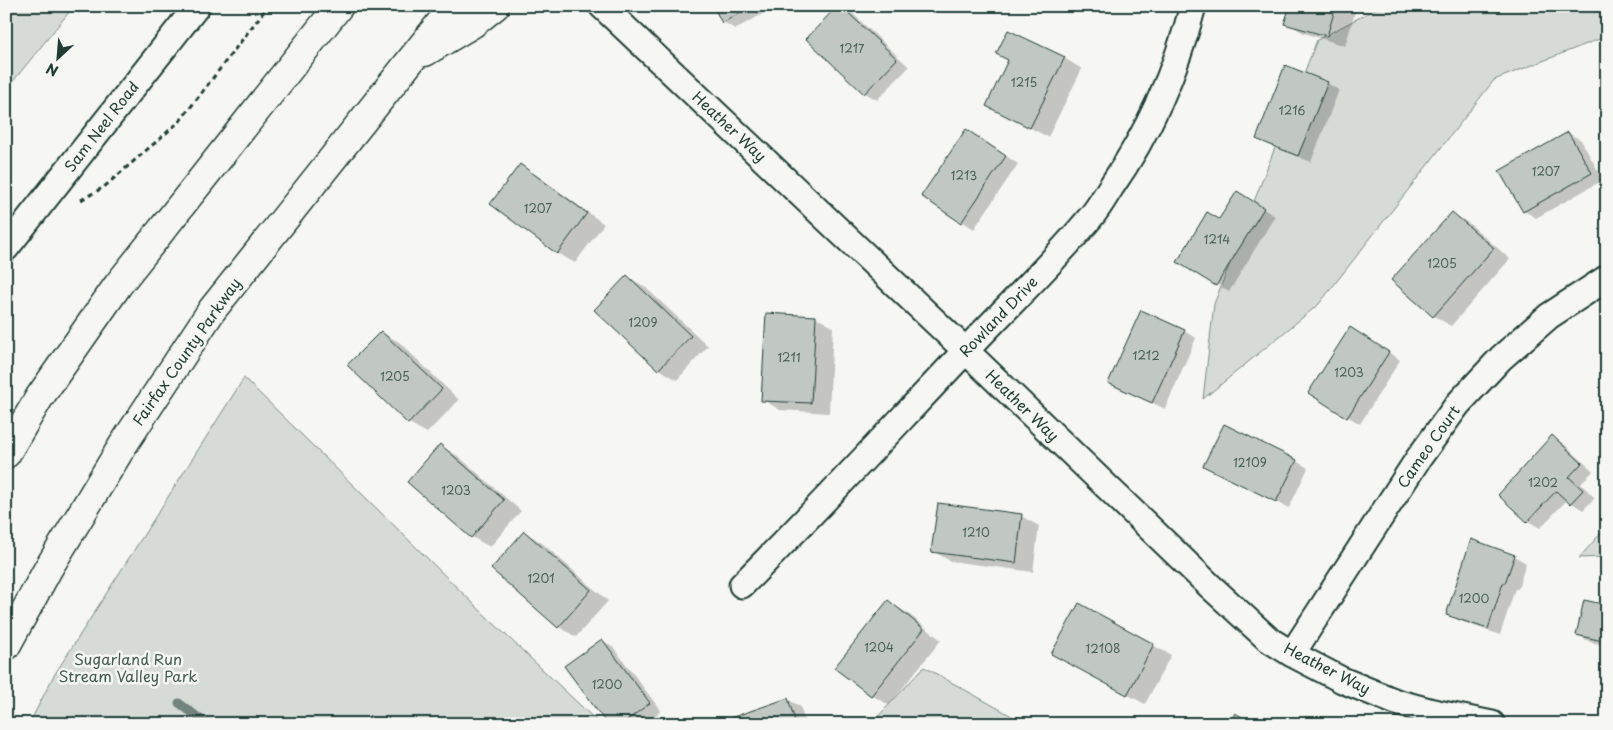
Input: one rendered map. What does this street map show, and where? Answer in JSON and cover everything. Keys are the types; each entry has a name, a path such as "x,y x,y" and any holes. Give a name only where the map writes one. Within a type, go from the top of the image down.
{"highway":[{"path":"6,454 39,398 118,286 339,6"},
{"name":"Fairfax County Parkway","path":"6,646 48,569 108,470 212,310 454,6"},
{"path":"412,58 472,24 495,6"}],"street":[{"name":"Sam Neel Road","path":"6,248 197,6"},
{"name":"Heather Way","path":"602,6 966,351 1210,586 1268,639 1342,680 1396,702 1492,724"},
{"name":"Rowland Drive","path":"742,585 811,516 1036,279 1091,217 1130,161 1162,98 1184,43 1194,6"},
{"name":"Cameo Court","path":"1292,654 1418,459 1458,404 1501,358 1549,316 1607,278"}],"path":[{"path":"73,205 104,187 180,121 268,6"}],"green space":[{"path":"6,6 74,6 6,90"},
{"path":"1381,6 1607,6 1607,36 1494,80 1319,304 1203,399 1214,304 1317,40"},
{"name":"Sugarland Run Stream Valley Park","path":"244,378 487,617 600,724 29,724 53,677"},
{"path":"1607,526 1607,557 1579,558"},
{"path":"924,667 1026,724 871,724"}],"building":[{"path":"713,6 752,6 722,23"},
{"path":"837,6 841,6 897,59 864,94 806,39"},
{"path":"1290,6 1336,6 1327,36 1284,24"},
{"path":"1008,30 1065,57 1030,128 986,106 1008,60 996,54"},
{"path":"1285,65 1328,82 1298,156 1256,139"},
{"path":"966,129 1006,156 961,223 921,196"},
{"path":"1568,132 1592,173 1523,212 1499,171"},
{"path":"520,164 587,213 557,254 490,204"},
{"path":"1237,191 1264,208 1216,286 1177,262 1207,212 1219,219"},
{"path":"1452,212 1494,248 1433,317 1391,280"},
{"path":"627,275 691,336 658,370 594,310"},
{"path":"1141,310 1185,330 1152,403 1108,383"},
{"path":"766,313 816,316 811,403 761,401"},
{"path":"1350,327 1389,352 1347,418 1308,393"},
{"path":"381,331 442,389 408,424 347,365"},
{"path":"1224,424 1297,460 1276,502 1203,466"},
{"path":"1552,435 1582,463 1569,477 1583,490 1570,504 1556,491 1527,522 1498,495"},
{"path":"440,444 504,500 471,538 407,482"},
{"path":"938,503 1022,514 1016,563 931,552"},
{"path":"524,531 591,590 558,628 491,569"},
{"path":"1471,539 1515,555 1505,583 1503,583 1488,629 1446,615"},
{"path":"888,600 924,629 871,696 834,668"},
{"path":"1584,600 1607,605 1607,642 1576,635"},
{"path":"1079,603 1154,644 1127,695 1051,654"},
{"path":"602,639 650,703 622,724 607,724 564,666"},
{"path":"788,698 796,724 713,724"},
{"path":"1235,713 1255,724 1229,724"}],"waterway":[{"path":"179,703 207,724"}]}
